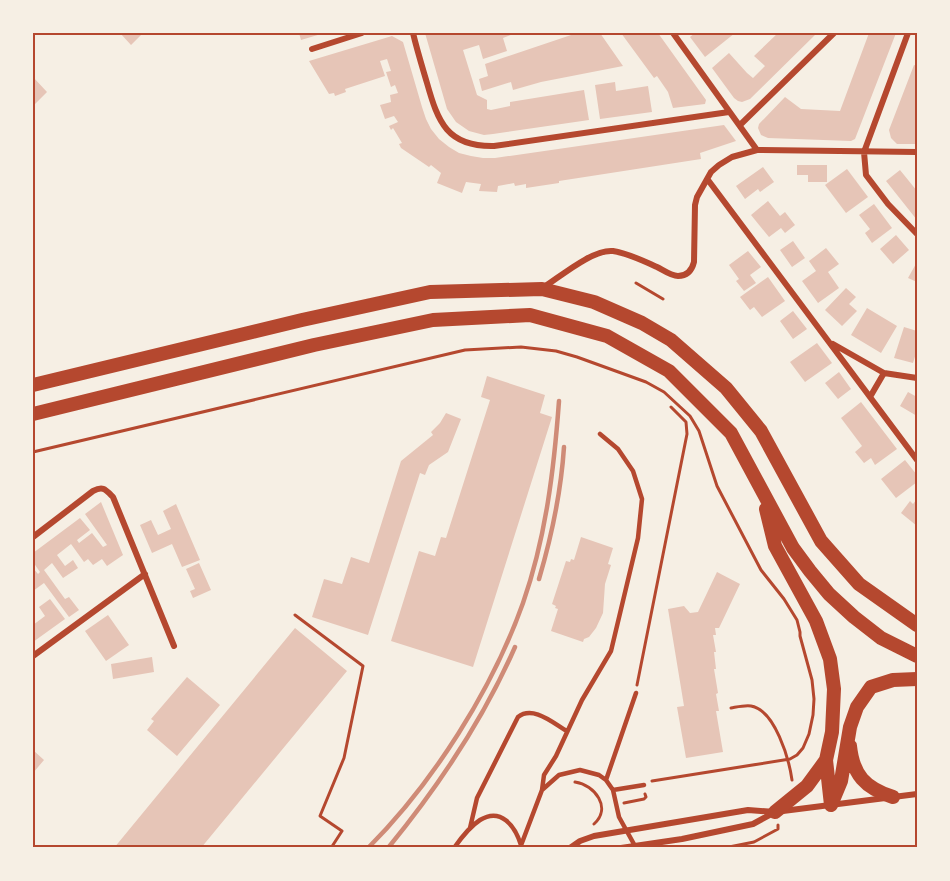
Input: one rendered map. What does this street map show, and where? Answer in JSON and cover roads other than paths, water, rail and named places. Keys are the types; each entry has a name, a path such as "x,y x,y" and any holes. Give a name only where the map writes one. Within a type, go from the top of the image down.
{"main road":[{"path":"33,385 302,320 430,292 542,289 594,302 642,323 671,340 726,388 761,431 821,541 859,584 917,625"},
{"path":"33,414 314,345 433,320 530,315 608,336 669,370 731,433 793,548 829,594 881,638 917,656"},
{"path":"762,490 775,546 816,621 831,659 834,689 832,732 826,760 831,805"},
{"path":"831,805 841,781 849,735 857,707 871,687 893,680 917,679"},
{"path":"849,735 851,758 860,777 868,787 878,793 893,797"},
{"path":"775,812 807,786 826,760"}],"street":[{"path":"312,48 362,33"},
{"path":"413,33 436,114 448,130 464,142 474,145 494,146 729,112"},
{"path":"673,33 757,150"},
{"path":"740,125 834,33"},
{"path":"908,33 864,152 866,175 888,204 917,234"},
{"path":"542,289 591,256 605,251 619,252 672,275 687,274 694,262 695,201 714,169 738,154 757,150 917,152"},
{"path":"708,180 917,460"},
{"path":"829,342 885,373 917,378"},
{"path":"870,398 885,373"},
{"path":"33,537 93,492 100,488 106,490 113,497 174,646"},
{"path":"33,656 145,574"},
{"path":"570,848 594,836 748,810 775,812 917,794"},
{"path":"621,848 753,825 775,812"}],"lane":[{"path":"520,846 542,790 544,775 556,756 582,700 611,651 638,538 642,499 633,471 618,449 600,434"},
{"path":"606,780 636,693"},
{"path":"470,828 477,798 519,717 528,712 536,713 567,730"},
{"path":"542,790 559,775 580,770 599,775 613,790 619,817 635,846"},
{"path":"613,790 643,784"},
{"path":"454,848 470,828 480,820 492,815 503,818 512,826 518,836 520,846"}],"railway":[{"path":"368,848 415,795 458,734 495,669 510,636 538,553 551,477 559,401"},
{"path":"539,579 555,513 564,447"},
{"path":"388,848 442,777 474,727 515,647"}]}
